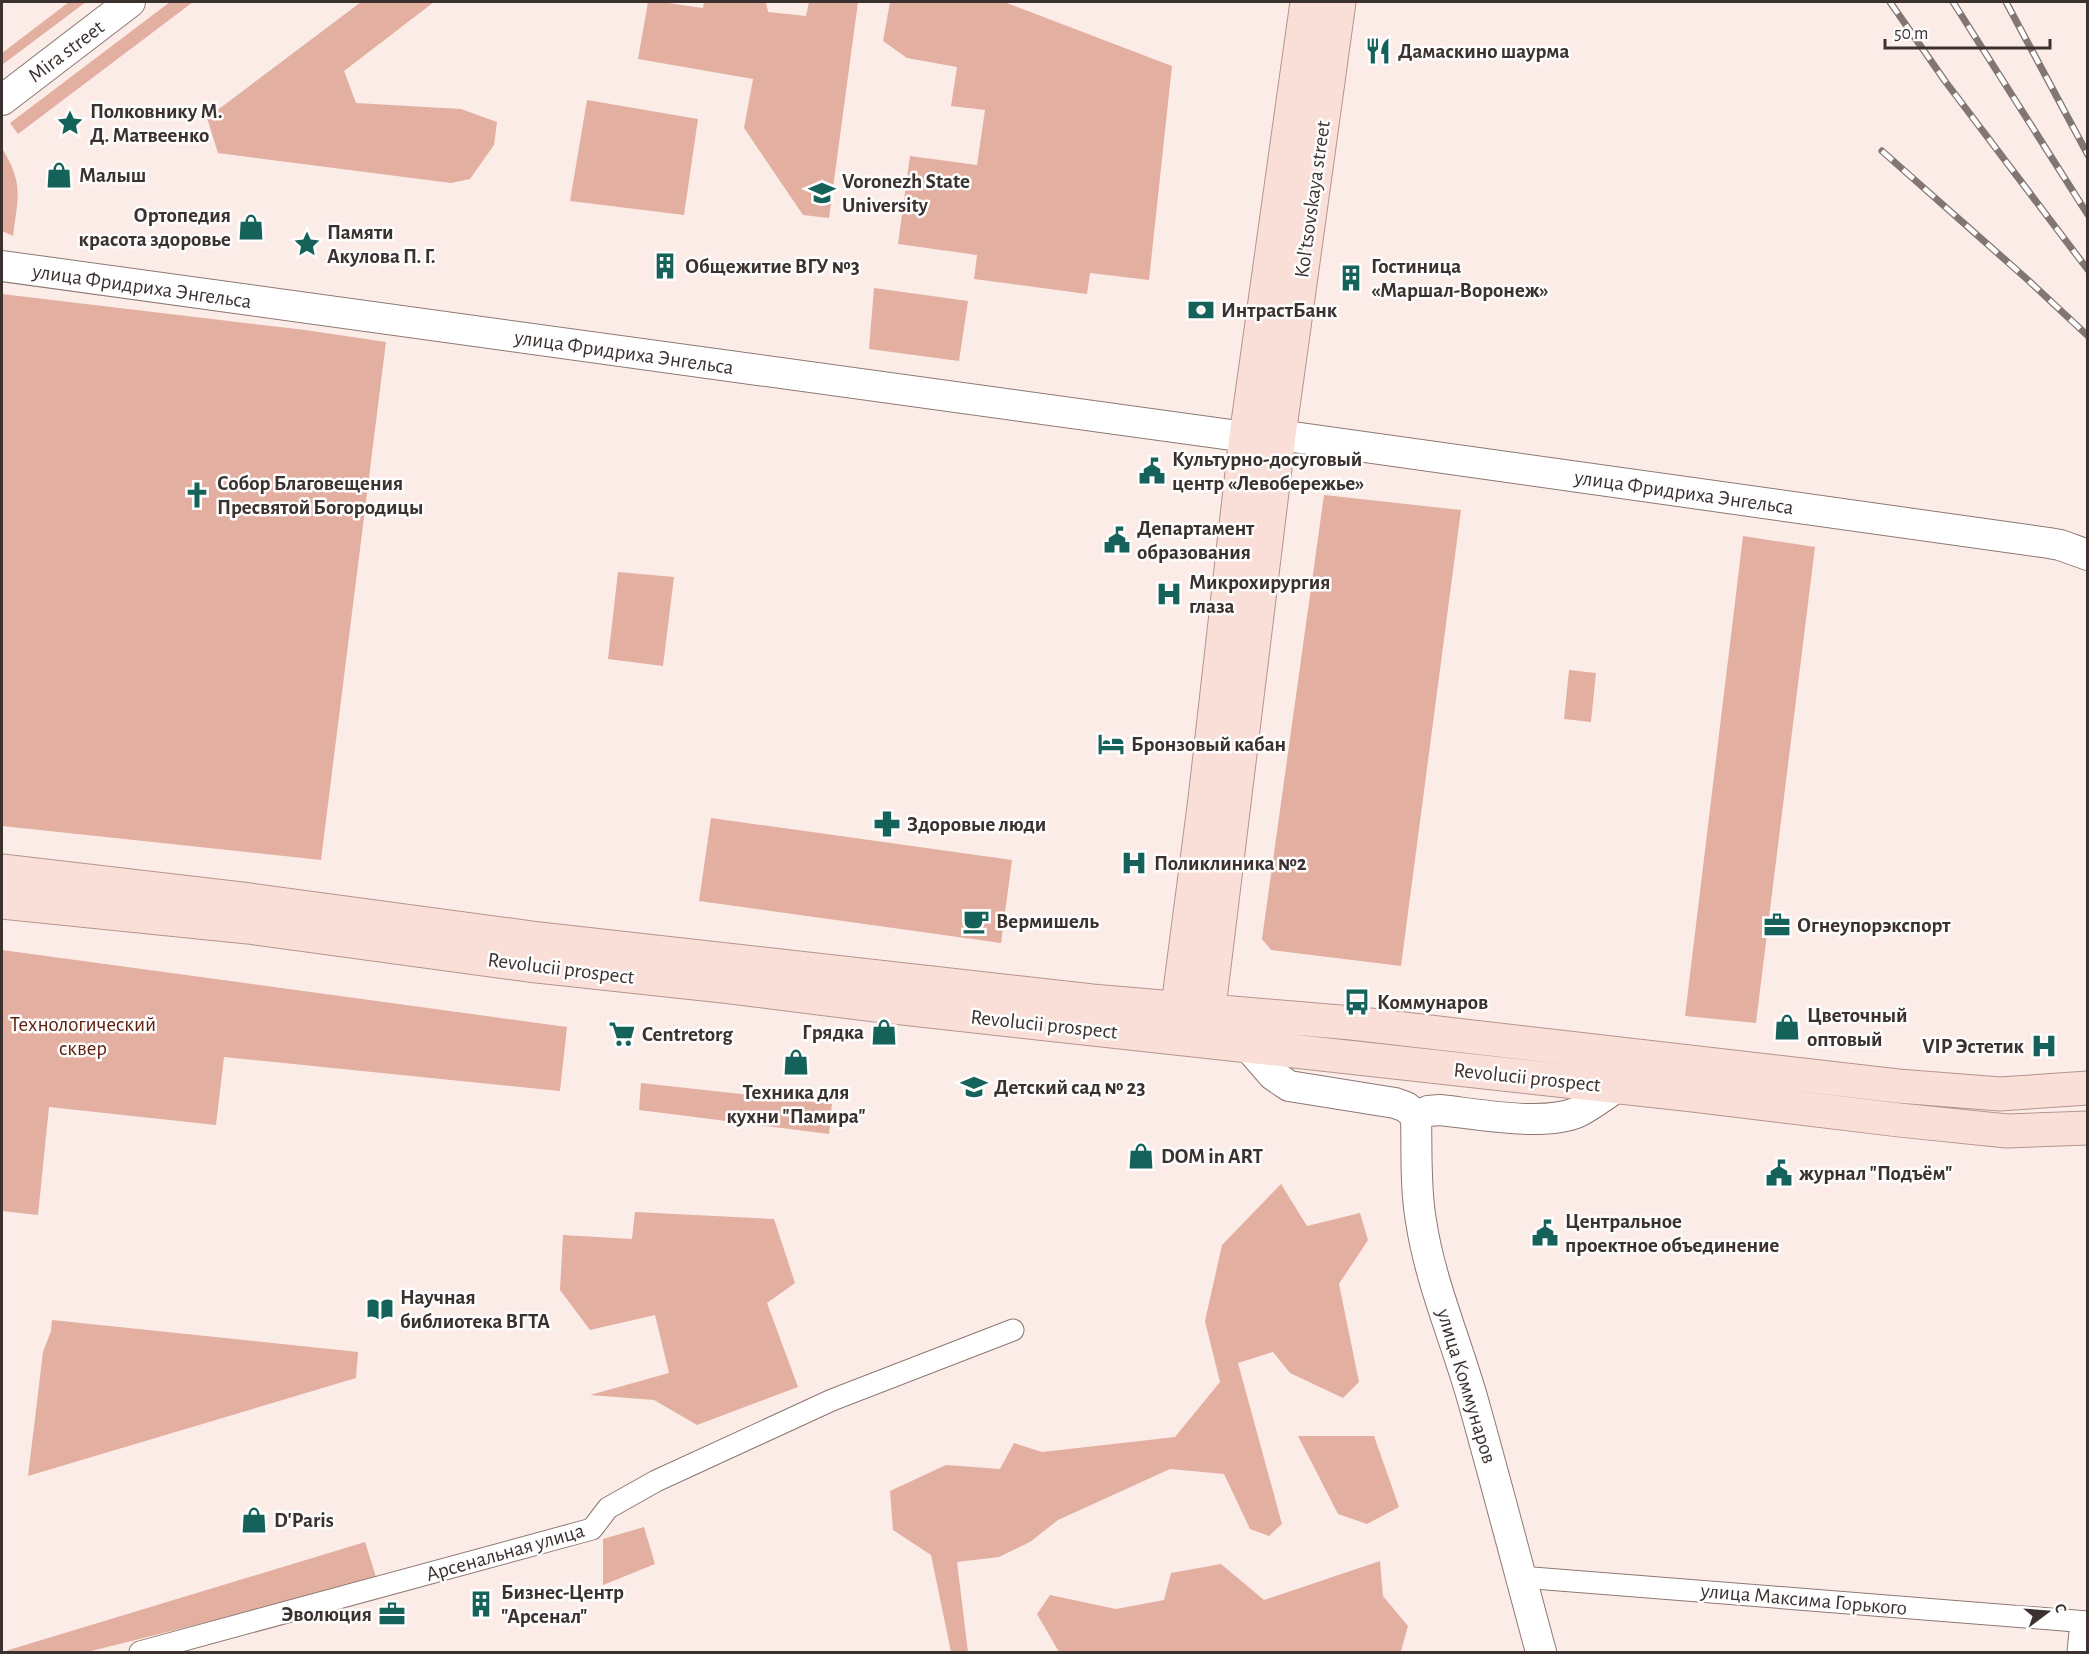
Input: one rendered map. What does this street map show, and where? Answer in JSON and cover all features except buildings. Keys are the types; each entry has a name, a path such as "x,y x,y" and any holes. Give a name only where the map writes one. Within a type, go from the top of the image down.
{"main road":[{"name":"Kol'tsovskaya street","path":"1191,1024 1205,799 1246,437 1307,2"},
{"name":"Kol'tsovskaya street","path":"1191,1024 1214,954 1279,435 1339,2"},
{"path":"1246,437 1279,435"},
{"name":"Revolucii prospect","path":"2,871 250,900 532,938 1082,1000 1191,1024 1247,1045 2007,1131 2088,1128"},
{"name":"Revolucii prospect","path":"2,902 248,927 528,965 723,986 885,1007 1191,1024 1364,1024 1909,1087 2000,1094 2088,1088"}],"street":[{"name":"Mira street","path":"2,100 130,2"},
{"name":"улица Фридриха Энгельса","path":"2,266 1246,437"},
{"name":"улица Фридриха Энгельса","path":"1279,435 2049,543 2088,555"},
{"path":"1247,1045 1273,1075 1289,1086 1395,1103 1406,1107 1416,1116 1428,1111 1440,1110 1538,1120 1558,1118 1578,1112 1617,1087"},
{"name":"улица Коммунаров","path":"1416,1116 1417,1183 1421,1222 1432,1270 1464,1371 1541,1653"},
{"name":"Арсенальная улица","path":"140,1653 592,1529 608,1508 656,1481 832,1400 1014,1330"},
{"name":"улица Максима Горького","path":"1521,1577 2084,1622"},
{"path":"2078,1653 2084,1622"}],"green space":[{"path":"69,2 86,2 2,65 2,53"},
{"path":"170,2 193,2 18,134 10,123"},
{"path":"361,2 434,2 344,71 356,103 461,109 497,122 494,145 470,179 451,183 218,153 207,118"},
{"path":"648,2 703,8 704,2 766,2 768,12 806,16 809,2 858,2 829,218 803,215 744,128 753,79 638,59"},
{"path":"890,2 1004,2 1172,66 1149,280 1090,273 1087,294 974,279 977,255 898,244 910,156 977,165 985,110 951,106 957,67 907,58 883,41"},
{"path":"587,100 698,119 684,215 570,201"},
{"path":"2,148 14,172 18,191 13,236 2,231"},
{"path":"874,288 968,301 959,361 869,349"},
{"path":"2,294 305,330 386,342 321,860 2,826"},
{"path":"1324,495 1461,510 1401,966 1271,950 1262,939"},
{"path":"1743,536 1815,547 1756,1023 1685,1016"},
{"path":"618,572 674,577 663,666 608,659"},
{"path":"1569,670 1596,673 1591,722 1564,719"},
{"path":"711,818 1012,860 1001,943 699,901"},
{"name":"Технологический сквер","path":"2,950 567,1027 560,1091 224,1057 216,1125 49,1107 38,1215 2,1211"},
{"path":"641,1083 832,1104 829,1134 639,1110"},
{"path":"1281,1184 1307,1226 1360,1213 1368,1240 1339,1284 1359,1382 1343,1398 1290,1373 1273,1352 1238,1363 1282,1524 1269,1536 1250,1529 1224,1474 1170,1469 1058,1520 1030,1542 999,1557 957,1562 968,1652 951,1652 931,1555 893,1530 890,1491 946,1465 1000,1469 1014,1443 1042,1452 1175,1437 1220,1382 1205,1321 1222,1245"},
{"path":"635,1212 774,1219 795,1283 767,1303 798,1387 697,1425 654,1400 590,1395 669,1373 655,1315 590,1330 560,1290 563,1235 632,1239"},
{"path":"52,1320 358,1352 356,1378 28,1476 43,1352 51,1331"},
{"path":"1298,1436 1374,1436 1399,1507 1367,1524 1338,1514"},
{"path":"644,1527 655,1564 603,1585 603,1539"},
{"path":"365,1542 377,1580 87,1652 2,1652"},
{"path":"1380,1561 1383,1596 1408,1626 1401,1651 1059,1652 1037,1614 1050,1595 1116,1609 1164,1600 1171,1573 1221,1564 1264,1600"}],"railway":[{"path":"1890,2 1945,81 2088,270"},
{"path":"1953,2 2088,215"},
{"path":"2006,2 2088,155"},
{"path":"1882,151 2088,336"}],"place":[{"name":"Дамаскино шаурма","path":"1378,51"},
{"name":"Полковнику М. Д. Матвеенко","path":"70,123"},
{"name":"Малыш","path":"59,175"},
{"name":"Voronezh State University","path":"822,193"},
{"name":"Ортопедия красота здоровье","path":"251,227"},
{"name":"Памяти Акулова П. Г.","path":"307,244"},
{"name":"Общежитие ВГУ №3","path":"665,266"},
{"name":"Гостиница «Маршал-Воронеж»","path":"1351,278"},
{"name":"ИнтрастБанк","path":"1201,310"},
{"name":"Культурно-досуговый центр «Левобережье»","path":"1152,471"},
{"name":"Собор Благовещения Пресвятой Богородицы","path":"197,495"},
{"name":"Департамент образования","path":"1117,540"},
{"name":"Микрохирургия глаза","path":"1169,594"},
{"name":"Бронзовый кабан","path":"1111,744"},
{"name":"Здоровые люди","path":"887,824"},
{"name":"Поликлиника №2","path":"1134,863"},
{"name":"Вермишель","path":"976,921"},
{"name":"Огнеупорэкспорт","path":"1777,925"},
{"name":"Коммунаров","path":"1357,1002"},
{"name":"Цветочный оптовый","path":"1787,1027"},
{"name":"Грядка","path":"884,1032"},
{"name":"Centretorg","path":"622,1034"},
{"name":"VIP Эстетик","path":"2044,1046"},
{"name":"Техника для кухни \"Памира\"","path":"796,1062"},
{"name":"Детский сад № 23","path":"974,1087"},
{"name":"DOM in ART","path":"1141,1156"},
{"name":"журнал \"Подъём\"","path":"1779,1173"},
{"name":"Центральное проектное объединение","path":"1545,1233"},
{"name":"Научная библиотека ВГТА","path":"380,1309"},
{"name":"D'Paris","path":"254,1520"},
{"name":"Бизнес-Центр \"Арсенал\"","path":"481,1604"},
{"name":"Эволюция","path":"392,1614"}]}
